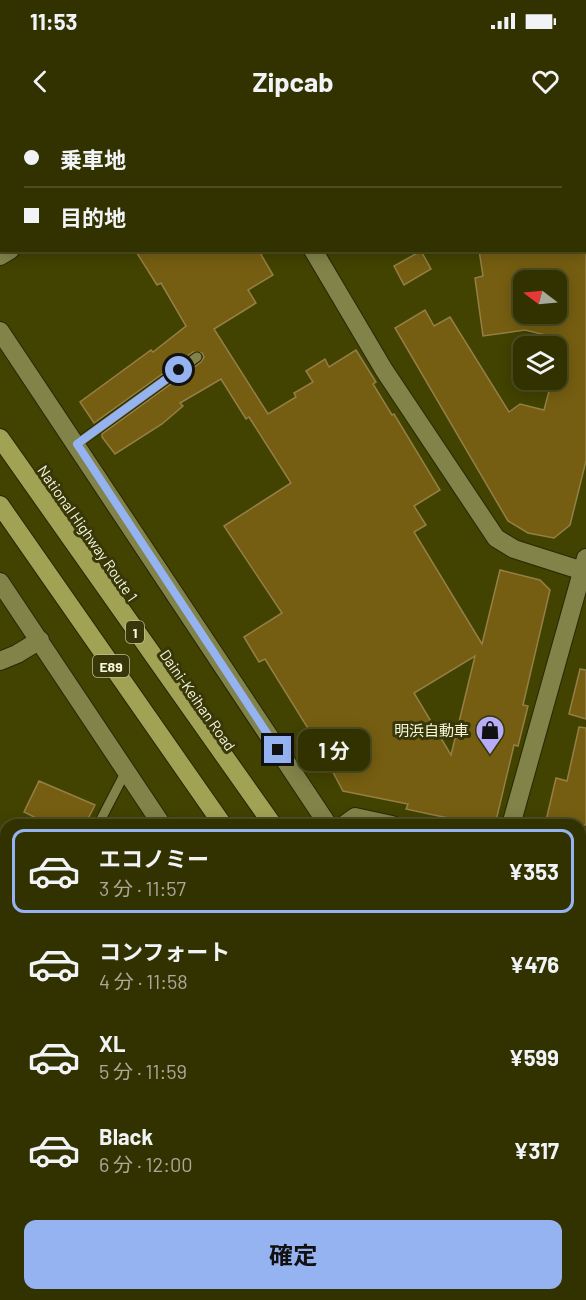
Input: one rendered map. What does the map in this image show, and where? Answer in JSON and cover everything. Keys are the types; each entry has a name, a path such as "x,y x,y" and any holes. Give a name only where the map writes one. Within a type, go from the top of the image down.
{"highway":[{"name":"National Highway Route 1","path":"0,438 269,819"},
{"name":"Daini-Keihan Road","path":"0,448 262,819"},
{"name":"E89","path":"0,505 217,819"},
{"path":"0,514 108,671 217,819"}],"street":[{"path":"314,252 384,370 496,538 514,549 585,567 513,819"},
{"path":"0,332 77,444 324,819"},
{"path":"0,582 158,819"},
{"path":"0,661 40,640"}],"lane":[{"path":"77,444 197,357"},
{"path":"101,819 126,770"}],"building":[{"path":"136,252 260,252 273,275 248,290 256,303 214,329 268,414 296,397 294,393 313,382 306,371 325,359 329,367 356,350 376,382 373,384 440,490 414,506 426,525 414,532 482,644 500,570 540,580 550,590 523,705 528,706 518,746 514,745 496,819 454,819 406,809 408,804 343,791 319,746 265,659 259,662 244,637 282,613 224,526 291,483 249,417 246,419 221,379 180,403 183,406 162,424 115,454 102,437 102,434 201,362 204,357 202,353 193,352 94,423 80,402 151,350 153,352 186,326 161,283 157,285","holes":["475,656 451,755 414,693"]},
{"path":"422,252 431,269 404,285 394,266"},
{"path":"479,252 586,252 586,461 570,525 554,538 528,533 508,521 395,328 425,310 434,326 450,317 509,412 520,404 544,410 549,390 567,390 567,336 550,336 525,330 483,336 475,278 483,276"},
{"path":"580,669 586,670 586,719 569,714"},
{"path":"579,727 586,728 586,819 546,819 556,778 567,781"},
{"path":"39,781 95,805 88,819 38,819 24,812"}],"place":[{"name":"明浜自動車","path":"490,756"}],"route":[{"path":"179,370 77,444 278,750"}]}
